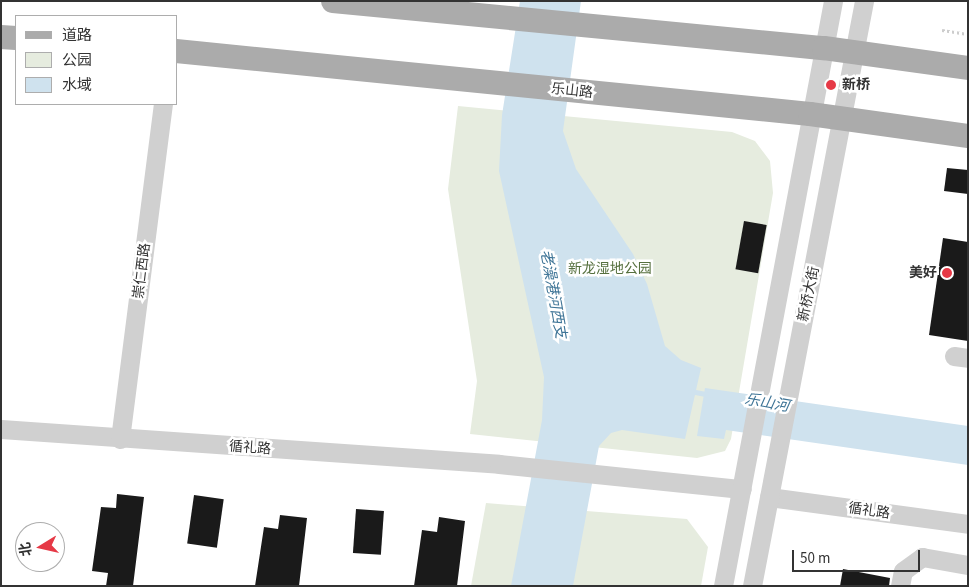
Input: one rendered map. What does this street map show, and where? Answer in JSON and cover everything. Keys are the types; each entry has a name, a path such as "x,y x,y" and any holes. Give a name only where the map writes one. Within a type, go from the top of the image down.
{"main road":[{"path":"333,1 854,51 968,68"},
{"path":"1,37 15,38"},
{"name":"乐山路","path":"178,51 810,114 968,136"}],"street":[{"path":"723,586 754,429 810,114 833,1"},
{"name":"新桥大街","path":"752,586 792,369 811,287 864,1"},
{"name":"崇仁西路","path":"120,439 164,105"},
{"name":"循礼路","path":"1,429 120,439 499,464 742,489"},
{"name":"循礼路","path":"769,497 968,524"},
{"path":"900,586 903,571 922,557 968,565"}],"path":[{"path":"942,30 968,34"}],"green space":[{"name":"新龙湿地公园","path":"458,106 732,132 755,141 770,161 773,193 731,439 725,451 697,458 470,434 477,381 448,189"},
{"path":"486,503 687,519 708,547 701,586 471,586"}],"water":[{"name":"老澡港河西支","path":"520,1 581,1 563,131 576,169 633,254 647,284 665,346 681,360 701,368 685,439 622,430 611,433 599,446 573,586 511,586 542,420 544,377 499,171 502,115"},
{"path":"705,388 968,426 968,465 726,430 724,439 697,436"}],"building":[{"path":"947,168 968,170 968,194 944,191"},
{"path":"744,221 767,225 758,273 735,269"},
{"path":"943,238 968,242 968,341 929,335"},
{"path":"117,494 144,497 133,586 106,586 108,573 92,571 101,507 116,508"},
{"path":"194,495 224,499 217,548 187,544"},
{"path":"356,509 384,511 381,555 353,553"},
{"path":"280,515 307,518 299,586 255,586 264,527 278,529"},
{"path":"439,517 465,521 457,586 414,586 422,530 437,532"},
{"path":"843,569 890,578 889,586 840,586"}],"waterway":[{"name":"乐山河","path":"690,391 711,395"}],"place":[{"name":"新桥","path":"831,85"},
{"name":"美好","path":"947,273"}]}
